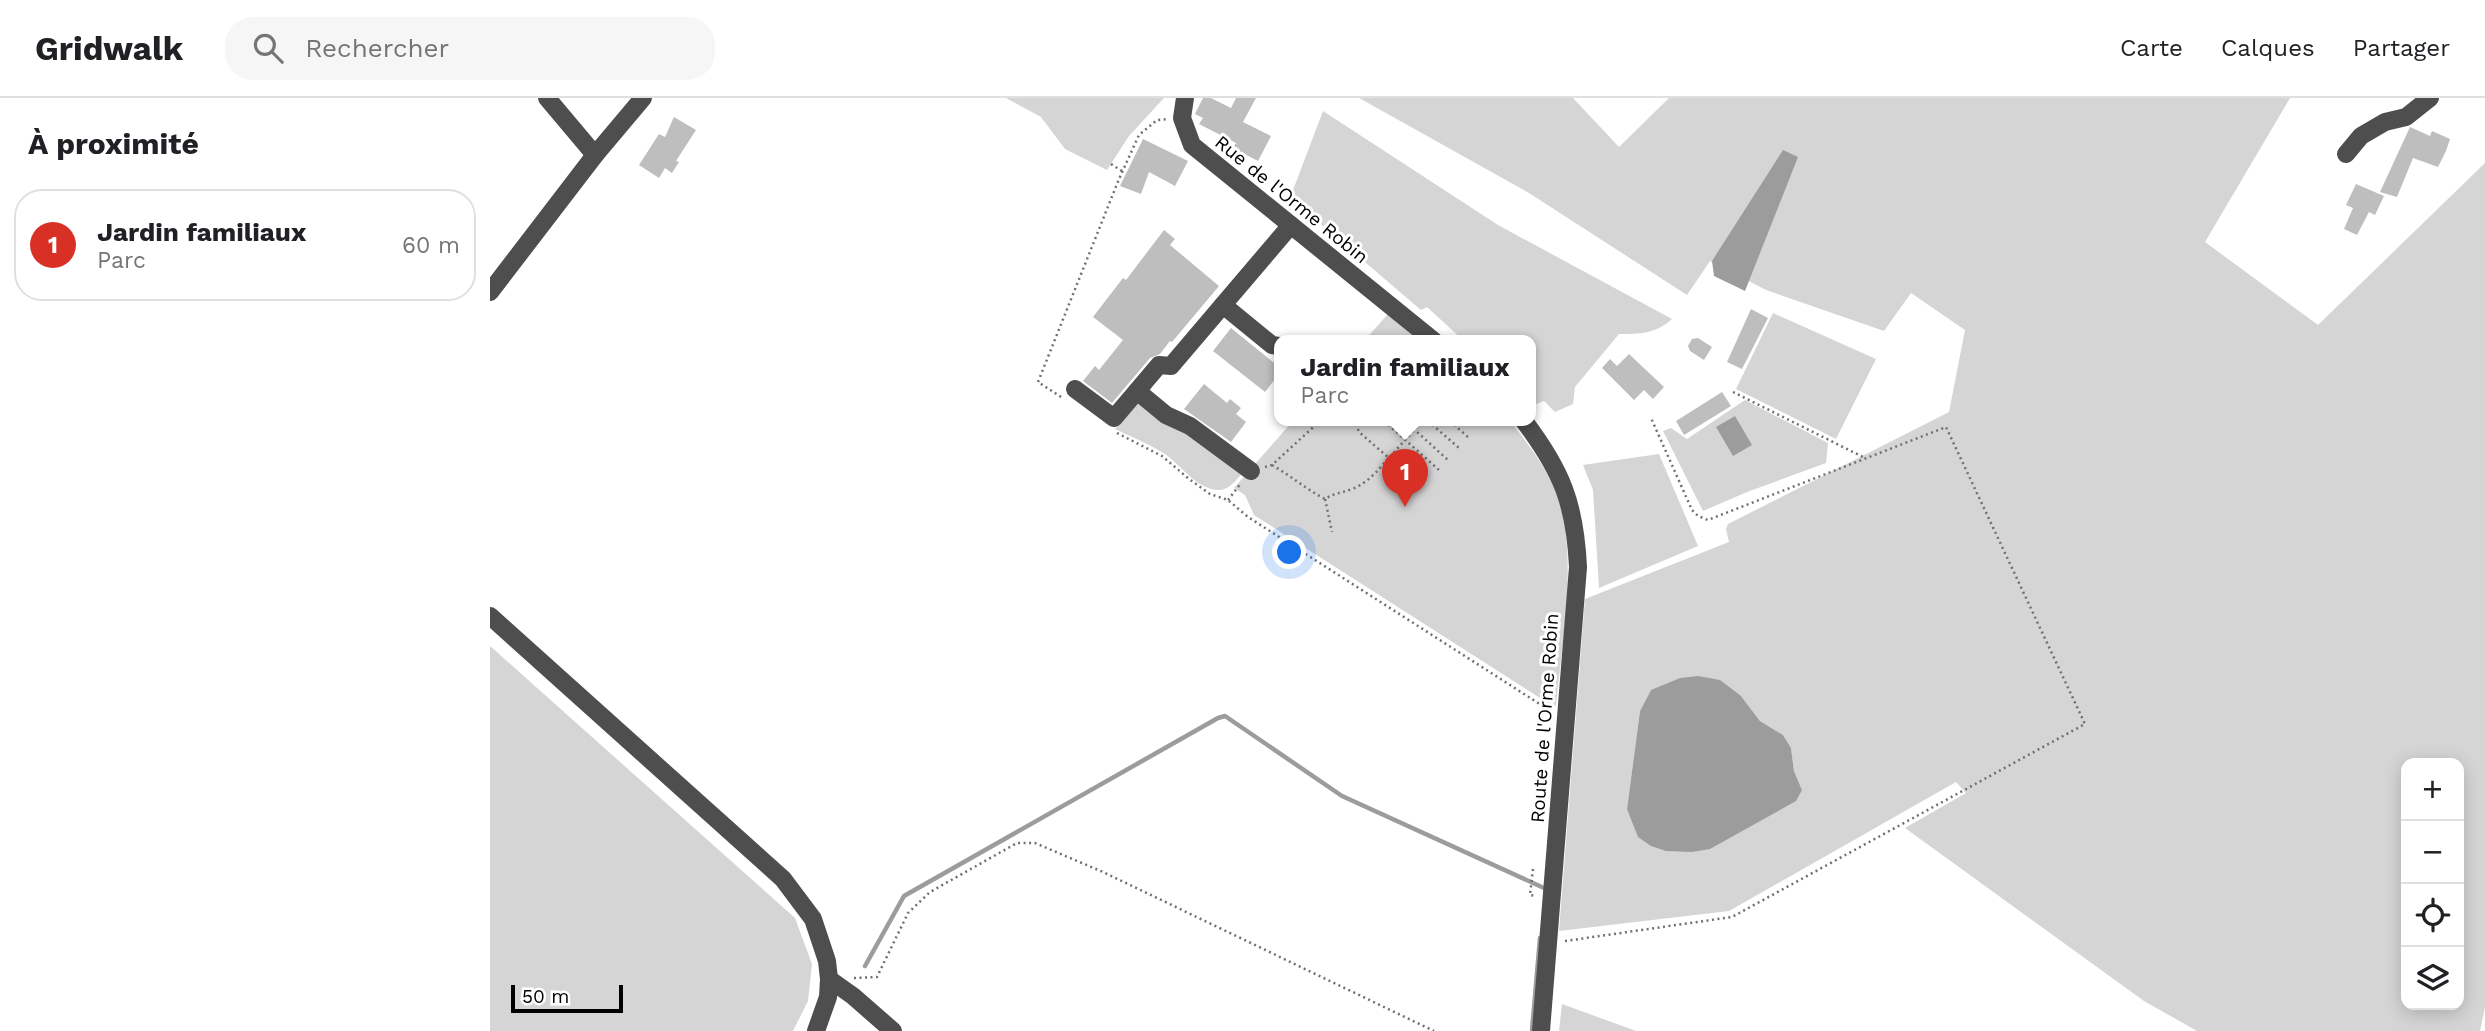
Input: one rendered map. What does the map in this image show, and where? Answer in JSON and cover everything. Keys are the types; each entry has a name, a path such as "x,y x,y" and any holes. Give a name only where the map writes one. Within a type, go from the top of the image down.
{"street":[{"path":"547,98 595,155"},
{"path":"490,292 595,155 643,98"},
{"path":"1182,118 1185,98"},
{"path":"2346,154 2361,136 2385,122 2406,117 2430,98"},
{"name":"Rue de l'Orme Robin","path":"1182,118 1192,145 1427,335"},
{"path":"1073,396 1114,418 1159,365 1171,366 1291,225"},
{"path":"1223,305 1274,345"},
{"path":"1138,391 1166,415 1190,426 1251,471"},
{"name":"Route de l'Orme Robin","path":"1528,426 1546,450 1566,493 1576,536 1578,567 1541,1031"},
{"path":"490,615 783,879 813,919 827,961 828,997 816,1031"},
{"path":"829,979 893,1031"}],"path":[{"path":"1073,396 1038,382 1122,171 1139,135 1157,120 1182,118"},
{"path":"1111,164 1122,171"},
{"path":"1733,392 1866,458"},
{"path":"1548,942 1732,917 2085,724 1946,427 1708,520 1692,510 1651,418"},
{"path":"1228,500 1251,471 1272,465 1315,426"},
{"path":"1357,426 1359,432 1421,486"},
{"path":"1390,426 1439,470"},
{"path":"1410,426 1449,461"},
{"path":"1325,499 1335,493 1353,489 1371,477 1418,426"},
{"path":"1434,426 1459,448"},
{"path":"1456,426 1469,438"},
{"path":"1115,432 1162,456 1210,494 1228,500 1248,517 1555,713"},
{"path":"1272,465 1325,499"},
{"path":"1325,499 1332,532"},
{"path":"829,979 877,977 908,913 930,892 1017,843 1035,843 1103,872 1434,1031"},
{"path":"1533,869 1530,895 1537,896"}],"shaded area":[{"path":"1006,98 1164,98 1129,136 1107,170 1065,149 1041,117"},
{"path":"1359,98 1573,98 1619,147 1669,98 2290,98 2205,242 2318,325 2485,163 2485,1007 2480,1031 2197,1031 2144,1001 1905,828 1966,793 1956,782 1729,911 1559,931 1585,599 1729,542 1726,529 1728,524 1949,412 1965,330 1911,293 1884,331 1766,290 1710,261 1687,295 1529,193","holes":["1651,690 1741,696 1760,721 1783,735 1791,748 1794,771 1802,790 1627,809 1640,711"]},
{"path":"1323,111 1498,225 1672,319 1660,328 1647,332 1619,334 1575,387 1573,404 1555,412 1544,401 1536,404 1536,335 1457,335 1427,307 1421,310 1290,198"},
{"path":"1783,150 1798,157 1745,291 1714,276 1712,261"},
{"path":"1773,313 1876,359 1836,439 1736,389"},
{"path":"1388,314 1413,335 1369,335"},
{"path":"1142,399 1245,470 1227,488 1211,489 1196,482 1165,454 1115,429"},
{"path":"1745,400 1828,443 1826,463 1703,511 1663,431 1671,428 1687,439"},
{"path":"1735,416 1752,445 1733,456 1716,427"},
{"path":"1289,426 1514,426 1549,477 1564,521 1567,601 1556,706 1254,515 1245,495 1234,488"},
{"path":"1659,454 1698,546 1599,588 1593,490 1583,465"},
{"path":"490,646 795,918 812,964 808,1001 793,1031 490,1031"},
{"path":"1698,676 1720,680 1741,696 1760,721 1783,735 1791,748 1794,771 1802,790 1796,801 1710,849 1692,852 1666,851 1651,846 1638,837 1627,809 1640,711 1651,690 1680,678"},
{"path":"1562,1004 1636,1031 1559,1031"}],"building":[{"path":"1203,98 1211,98 1231,108 1236,98 1256,98 1243,122 1271,136 1258,161 1233,148 1236,143 1199,124 1203,118 1195,114"},
{"path":"674,117 696,130 676,161 679,162 672,173 665,168 659,178 639,165 659,134 665,137"},
{"path":"2410,127 2430,136 2432,131 2450,139 2446,151 2438,167 2413,158 2397,197 2380,192"},
{"path":"1143,139 1188,161 1175,186 1149,172 1141,194 1120,186"},
{"path":"2356,184 2384,196 2375,215 2369,212 2357,235 2344,229 2353,208 2346,205"},
{"path":"1164,230 1175,239 1170,245 1219,286 1172,342 1170,341 1160,354 1150,358 1112,403 1083,381 1095,366 1099,370 1123,340 1093,317 1123,278 1126,280"},
{"path":"1751,309 1768,318 1742,369 1727,362"},
{"path":"1231,328 1274,363 1274,380 1265,392 1213,351"},
{"path":"1698,338 1712,347 1704,360 1690,351 1688,346 1692,339"},
{"path":"1629,354 1664,387 1653,399 1644,390 1634,400 1602,368 1610,359 1617,366"},
{"path":"1204,384 1227,403 1230,399 1241,408 1236,414 1246,422 1231,442 1184,409"},
{"path":"1722,392 1731,406 1684,435 1676,421"}],"waterway":[{"path":"865,966 904,896 1225,716 1342,796 1544,888"},
{"path":"1532,1031 1540,938"}],"place":[{"name":"Jardin familiaux","path":"1405,507"}]}
